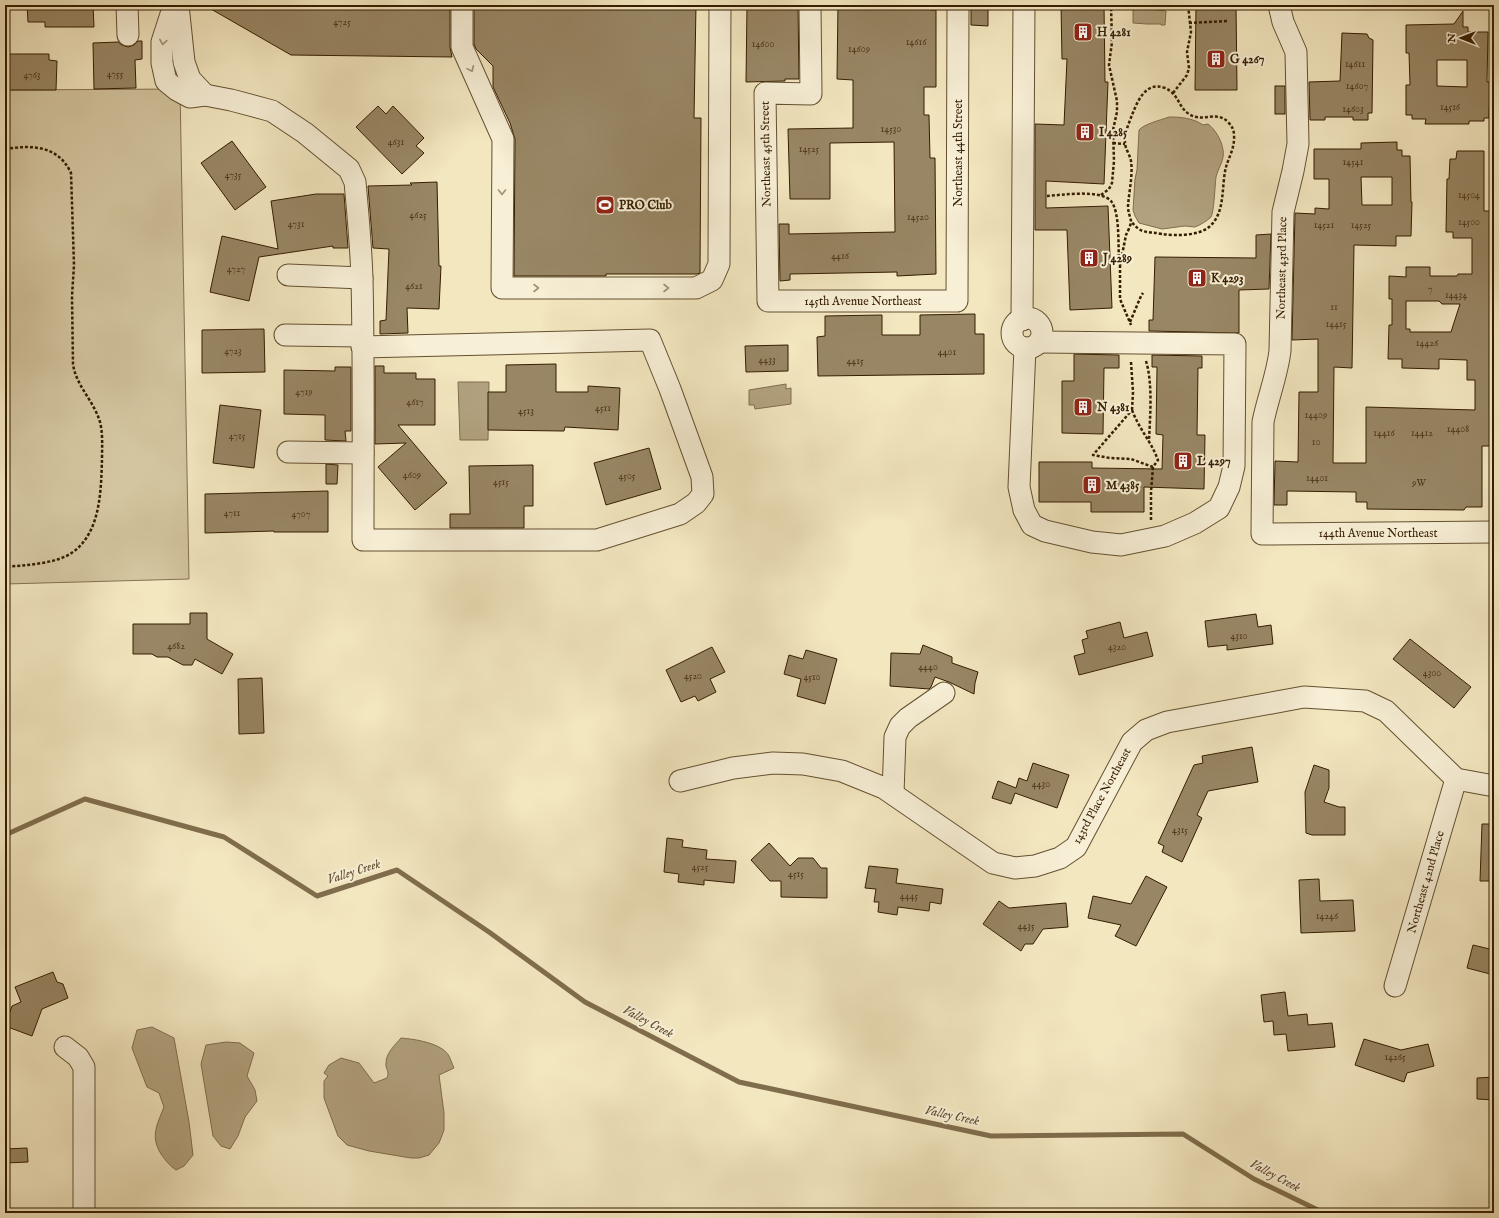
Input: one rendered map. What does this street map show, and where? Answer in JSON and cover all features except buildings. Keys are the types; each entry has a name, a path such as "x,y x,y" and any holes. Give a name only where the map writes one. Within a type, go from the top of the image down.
{"street":[{"path":"127,5 128,35"},
{"path":"174,5 162,42 162,63 166,81 177,90 190,96 205,95 272,111 305,133 349,169 356,182 362,278 362,341 363,453 363,540 597,540 680,514 696,504 703,494 702,477 670,389 650,340 362,341 285,335"},
{"path":"178,5 184,62 190,79 205,95"},
{"path":"462,5 462,47 503,138 502,288 696,288 712,280 719,264 720,5"},
{"name":"Northeast 45th Street","path":"768,301 765,93 811,94 810,5"},
{"name":"Northeast 44th Street","path":"958,5 958,301"},
{"path":"1024,5 1022,320 1034,320 1040,326 1042,335 1032,345 1019,487 1024,510 1032,525 1045,532 1092,542 1121,545 1165,536 1195,524 1219,508 1229,487 1234,466 1235,344 1133,336 1032,345"},
{"name":"Northeast 43rd Place","path":"1262,534 1263,422 1266,406 1277,371 1280,351 1283,212 1298,144 1296,52 1283,22 1279,5"},
{"path":"288,275 362,278"},
{"name":"145th Avenue Northeast","path":"768,301 958,301"},
{"path":"288,452 363,453"},
{"name":"144th Avenue Northeast","path":"1262,534 1494,532"},
{"path":"893,794 895,737 900,726 908,718 944,693"},
{"name":"143rd Place Northeast","path":"680,782 733,768 773,763 803,764 842,771 884,788 992,863 1015,868 1035,866 1060,858 1076,846 1132,742 1146,730 1167,722 1304,697 1364,701 1386,711 1456,779"},
{"path":"1456,779 1494,786"},
{"name":"Northeast 42nd Place","path":"1395,986 1456,779"},
{"path":"65,1047 78,1058 84,1067 84,1213"}],"path":[{"path":"1101,195 1109,189 1112,183 1114,161 1113,130 1117,112 1117,101 1109,65 1112,42 1111,5"},
{"path":"1173,93 1187,75 1189,68 1187,52 1191,32 1188,5"},
{"path":"1189,23 1228,21"},
{"path":"1159,86 1173,93 1187,114 1200,118 1215,116 1221,117 1229,123 1233,129 1234,142 1224,177 1223,193 1217,217 1209,227 1191,234 1170,235 1147,233 1140,231 1135,227 1128,214 1131,161 1125,144 1129,122 1143,92 1159,86"},
{"path":"1113,143 1125,144"},
{"path":"5,149 23,146 33,147 54,153 63,160 71,173 74,265 72,296 73,364 81,387 97,414 102,430 102,440 101,484 97,511 92,526 81,544 74,552 59,559 36,564 5,567"},
{"path":"1047,196 1101,195 1111,201 1116,212 1120,265 1120,299 1133,336 1142,350 1149,374 1149,441"},
{"path":"1120,265 1131,221"},
{"path":"1143,292 1130,357 1133,392 1132,410 1137,425 1149,441 1158,460 1153,467 1150,506 1152,523 1157,538"},
{"path":"1132,410 1093,455 1110,458 1131,459 1153,467"}],"shaded area":[{"path":"1133,8 1166,11 1165,25 1133,23"},
{"path":"180,89 189,579 5,584 5,90"},
{"path":"1169,117 1187,118 1203,125 1208,124 1216,132 1222,147 1223,157 1216,177 1214,204 1211,217 1195,227 1185,226 1162,229 1139,223 1133,210 1139,130 1149,124"},
{"path":"458,382 489,382 488,440 460,440"},
{"path":"786,384 786,389 791,388 791,404 755,409 754,405 749,405 749,390"},
{"path":"152,1027 174,1038 189,1122 193,1155 184,1166 176,1170 161,1154 156,1142 156,1130 164,1107 159,1093 147,1087 132,1048 137,1030"},
{"path":"401,1038 427,1042 440,1048 449,1056 454,1068 439,1075 444,1113 444,1130 439,1143 429,1155 419,1158 369,1151 347,1145 338,1136 324,1098 324,1081 328,1076 324,1073 329,1065 341,1058 359,1063 374,1083 387,1078 388,1074 386,1059 391,1049"},
{"path":"226,1042 240,1043 254,1053 247,1076 255,1090 257,1101 245,1117 238,1136 230,1149 221,1146 213,1136 201,1064 206,1045"}],"waterway":[{"name":"Valley Creek","path":"5,835 85,799 224,837 317,896 397,870 489,932 585,1002 739,1082 991,1136 1183,1134 1254,1179 1324,1213"}],"place":[{"name":"H 4281","path":"1083,32"},
{"name":"G 4267","path":"1216,59"},
{"name":"I 4285","path":"1085,132"},
{"name":"PRO Club","path":"605,205"},
{"name":"J 4289","path":"1089,258"},
{"name":"K 4293","path":"1197,278"},
{"name":"N 4381","path":"1083,407"},
{"name":"L 4297","path":"1183,461"},
{"name":"M 4385","path":"1092,485"}]}
